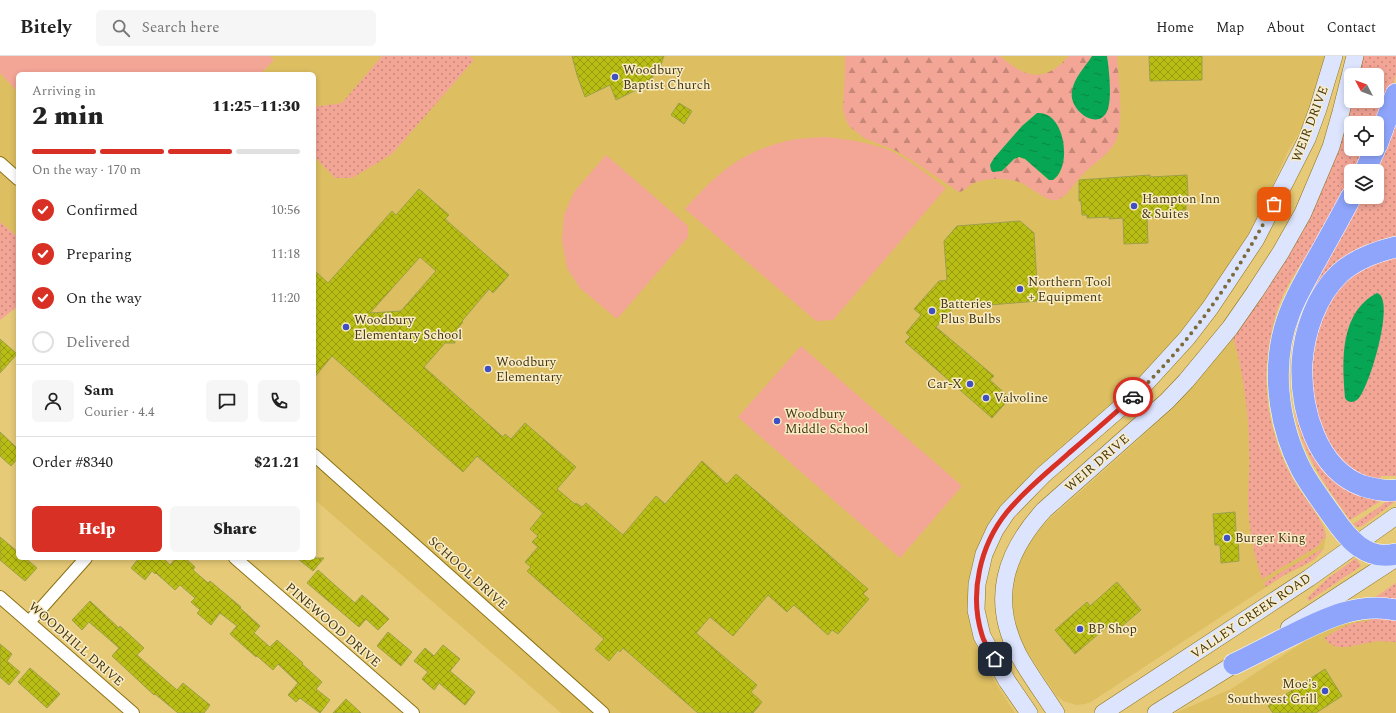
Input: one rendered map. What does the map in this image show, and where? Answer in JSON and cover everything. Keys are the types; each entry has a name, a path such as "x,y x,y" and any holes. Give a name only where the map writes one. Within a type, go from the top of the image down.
{"highway":[{"path":"1384,126 1396,94"},
{"path":"1347,204 1307,276 1286,324 1280,355 1279,384 1282,411 1288,438 1298,461 1310,484 1342,530 1357,544 1374,554 1396,554"},
{"path":"1396,247 1374,253 1359,260 1345,269 1330,285 1317,307 1309,326 1304,348 1302,374 1305,404 1312,428 1319,445 1333,466 1348,478 1360,484 1377,490 1396,490"},
{"path":"1234,664 1318,622 1339,614 1366,608 1396,610"}],"street":[{"name":"WEIR DRIVE","path":"1029,713 1008,682 982,636 976,610 977,584 984,554 995,530 1007,512 1038,480 1096,430 1145,384 1187,338 1210,308 1256,239 1307,139 1334,56"},
{"name":"WEIR DRIVE","path":"1056,713 1019,654 1009,632 1004,606 1004,587 1008,565 1018,545 1032,523 1044,510 1167,401 1186,381 1230,328 1255,292 1281,252 1303,213 1330,148 1355,56"},
{"path":"0,163 16,177"},
{"name":"SCHOOL DRIVE","path":"316,457 603,713"},
{"name":"VALLEY CREEK ROAD","path":"1103,713 1263,608 1396,516"},
{"path":"1156,713 1396,558"},
{"path":"29,622 84,560"},
{"name":"PINEWOOD DRIVE","path":"237,560 414,713"},
{"name":"WOODHILL DRIVE","path":"0,597 133,713"}],"shaded area":[{"path":"0,56 1328,56 1307,120 1288,151 1269,194 1247,236 1209,295 1169,346 1135,383 1008,498 991,520 982,537 971,572 971,628 986,668 1015,713 561,713 316,501 316,72 16,72 16,235 0,222"},
{"path":"1276,315 1269,344 1266,375 1268,405 1271,421 1286,467 1301,493 1324,526 1326,536 1324,548 1315,559 1283,576 1091,702 1076,705 1063,701 1056,695 1032,659 1024,646 1017,629 1013,609 1013,595 1016,573 1024,552 1047,521 1135,443 1179,401 1226,346 1248,317"},
{"path":"1349,618 1396,618 1396,713 1175,713 1231,689 1314,635"}],"green space":[{"path":"0,56 270,56 274,60 262,72 16,72 16,90 0,73"},
{"path":"382,56 470,56 474,60 392,154 352,178 335,178 316,158 316,107 342,103"},
{"path":"845,56 1000,56 1018,69 1035,75 1051,71 1069,56 1092,56 1080,73 1074,86 1073,100 1075,106 1101,118 1106,113 1109,106 1107,56 1117,56 1120,90 1120,116 1117,138 1113,146 1106,154 1082,175 1064,196 1057,200 1044,197 1019,182 1003,179 979,181 959,192 913,161 896,151 864,138 849,126 843,110","holes":["1034,115 1061,172 1056,178 1046,178 1028,161 1021,158 1013,160 1002,171 994,158 1022,126"]},
{"path":"1363,56 1396,56 1396,74 1389,98 1380,116 1344,116 1348,108 1384,108 1384,68 1360,68"},
{"path":"1396,111 1396,239 1308,300 1354,204 1384,204 1384,164 1374,164 1377,156 1384,156 1384,140"},
{"path":"1344,117 1344,156 1365,156 1361,164 1344,164 1344,197 1286,289 1279,305 1274,323 1267,359 1266,375 1268,407 1280,453 1294,481 1318,517 1325,532 1326,539 1322,538 1321,543 1317,547 1262,579 1254,551 1249,523 1248,421 1245,392 1233,337"},
{"path":"824,137 857,141 889,150 911,163 946,188 833,320 816,321 685,209 720,174 732,165 758,150 791,140"},
{"path":"606,155 688,226 688,237 617,319 580,288 567,268 562,241 564,215 574,192"},
{"path":"0,222 16,235 16,308 0,320"},
{"path":"1396,256 1396,476 1381,476 1380,482 1346,468 1320,430 1309,380 1315,331 1334,292 1357,271"},
{"path":"801,346 962,486 900,558 738,417"},
{"path":"1299,412 1304,429 1381,499 1379,502 1350,520 1316,470 1299,429 1295,413"},
{"path":"1396,497 1396,501 1362,526 1357,527 1353,524 1381,506 1389,498"},
{"path":"1324,548 1313,560 1266,587 1264,583"},
{"path":"1356,558 1361,566 1309,601 1307,598 1327,579"},
{"path":"1396,583 1396,603 1374,598"},
{"path":"1369,615 1396,618 1396,642 1377,641 1347,647 1337,647 1330,644 1324,638 1345,626 1369,621"}],"water":[{"path":"1092,56 1107,56 1109,68 1110,90 1108,109 1104,116 1098,119 1092,119 1080,112 1075,106 1072,98 1073,86"},
{"path":"1037,113 1047,114 1054,120 1060,129 1064,152 1063,164 1059,173 1053,180 1049,180 1025,159 1019,157 1014,159 1002,171 993,172 990,165 994,158 1022,126"},
{"path":"1377,293 1382,298 1384,310 1383,325 1379,343 1369,378 1363,391 1358,399 1349,402 1345,398 1343,369 1349,326 1356,313 1365,302"}],"building":[{"name":"Woodbury Baptist Church","path":"572,56 664,56 660,67 651,79 638,89 616,100 610,85 585,97"},
{"path":"1149,56 1202,56 1202,80 1150,81"},
{"path":"679,103 692,111 684,124 671,115"},
{"name":"Hampton Inn & Suites","path":"1150,175 1150,177 1187,175 1188,196 1186,196 1186,210 1181,210 1181,214 1147,217 1148,243 1124,244 1123,218 1087,218 1087,215 1082,215 1081,201 1079,201 1079,180"},
{"path":"419,189 449,215 445,219 509,275 493,293 489,289 462,321 463,322 454,333 455,343 445,343 424,367 503,437 505,434 511,439 525,423 576,467 557,489 575,504 576,503 582,507 586,503 623,535 656,496 665,504 702,461 727,484 736,474 868,589 863,594 869,599 838,634 832,630 828,635 794,605 787,612 768,595 733,636 710,617 696,633 757,685 751,692 762,702 753,713 698,713 623,648 620,652 618,650 609,661 595,649 604,639 527,571 531,567 525,562 538,547 532,542 538,536 530,529 543,513 477,456 463,472 332,356 316,376 316,272 328,283 392,211 396,215","holes":["420,257 436,271 401,311 370,313"]},
{"path":"1020,221 1034,233 1038,301 953,308 936,327 994,376 990,380 1010,398 992,418 905,342 910,337 906,333 921,315 914,309 939,281 947,280 944,241 957,226"},
{"path":"0,339 16,353 16,355 0,373"},
{"path":"0,432 16,447 16,460 11,466 0,456"},
{"name":"Burger King","path":"1235,512 1236,532 1238,532 1239,561 1221,563 1220,545 1215,545 1213,514"},
{"path":"0,537 16,550 16,560 27,560 37,568 25,581 0,560"},
{"path":"316,558 324,558 313,571 299,560 316,560"},
{"path":"137,560 165,560 170,565 174,560 187,560 195,567 193,570 208,583 210,581 241,607 240,608 260,626 254,633 270,647 277,640 303,663 302,664 322,682 316,689 330,700 320,713 300,698 296,702 288,695 298,683 278,664 273,670 230,634 237,626 220,613 211,625 197,613 200,610 191,602 195,598 180,585 175,590 152,571 145,580 131,568"},
{"path":"318,570 355,603 362,595 389,619 378,630 366,619 359,627 307,583"},
{"path":"1117,582 1141,610 1115,632 1109,625 1075,654 1055,630 1087,602 1090,606"},
{"path":"90,601 119,628 120,626 144,648 137,655 177,690 183,683 210,705 204,713 178,713 155,694 154,695 112,656 119,648 103,634 89,622 82,630 72,620"},
{"path":"388,632 412,652 401,666 377,646"},
{"path":"0,644 12,654 7,661 20,672 9,685 0,677"},
{"path":"443,645 460,659 450,671 475,692 465,705 439,683 434,690 422,679 428,672 414,661 425,648 434,656"},
{"path":"30,668 60,694 47,708 18,682"},
{"path":"1325,669 1342,696 1316,713 1273,713 1268,706"},
{"path":"346,699 361,713 333,713"}],"way so far":[{"path":"1133,397 1187,338 1210,308 1256,239 1274,204"}],"place":[{"name":"Woodbury Baptist Church","path":"615,77"},
{"name":"Hampton Inn & Suites","path":"1134,206"},
{"name":"Northern Tool + Equipment","path":"1020,289"},
{"name":"Batteries Plus Bulbs","path":"932,311"},
{"name":"Woodbury Elementary School","path":"346,327"},
{"name":"Woodbury Elementary","path":"488,369"},
{"name":"Car-X","path":"970,384"},
{"name":"Valvoline","path":"986,398"},
{"name":"Woodbury Middle School","path":"777,421"},
{"name":"Burger King","path":"1227,538"},
{"name":"BP Shop","path":"1080,629"},
{"name":"Moe's Southwest Grill","path":"1325,691"}],"route":[{"path":"995,659 982,636 976,610 977,584 984,554 995,530 1007,512 1043,475 1133,397"}]}
